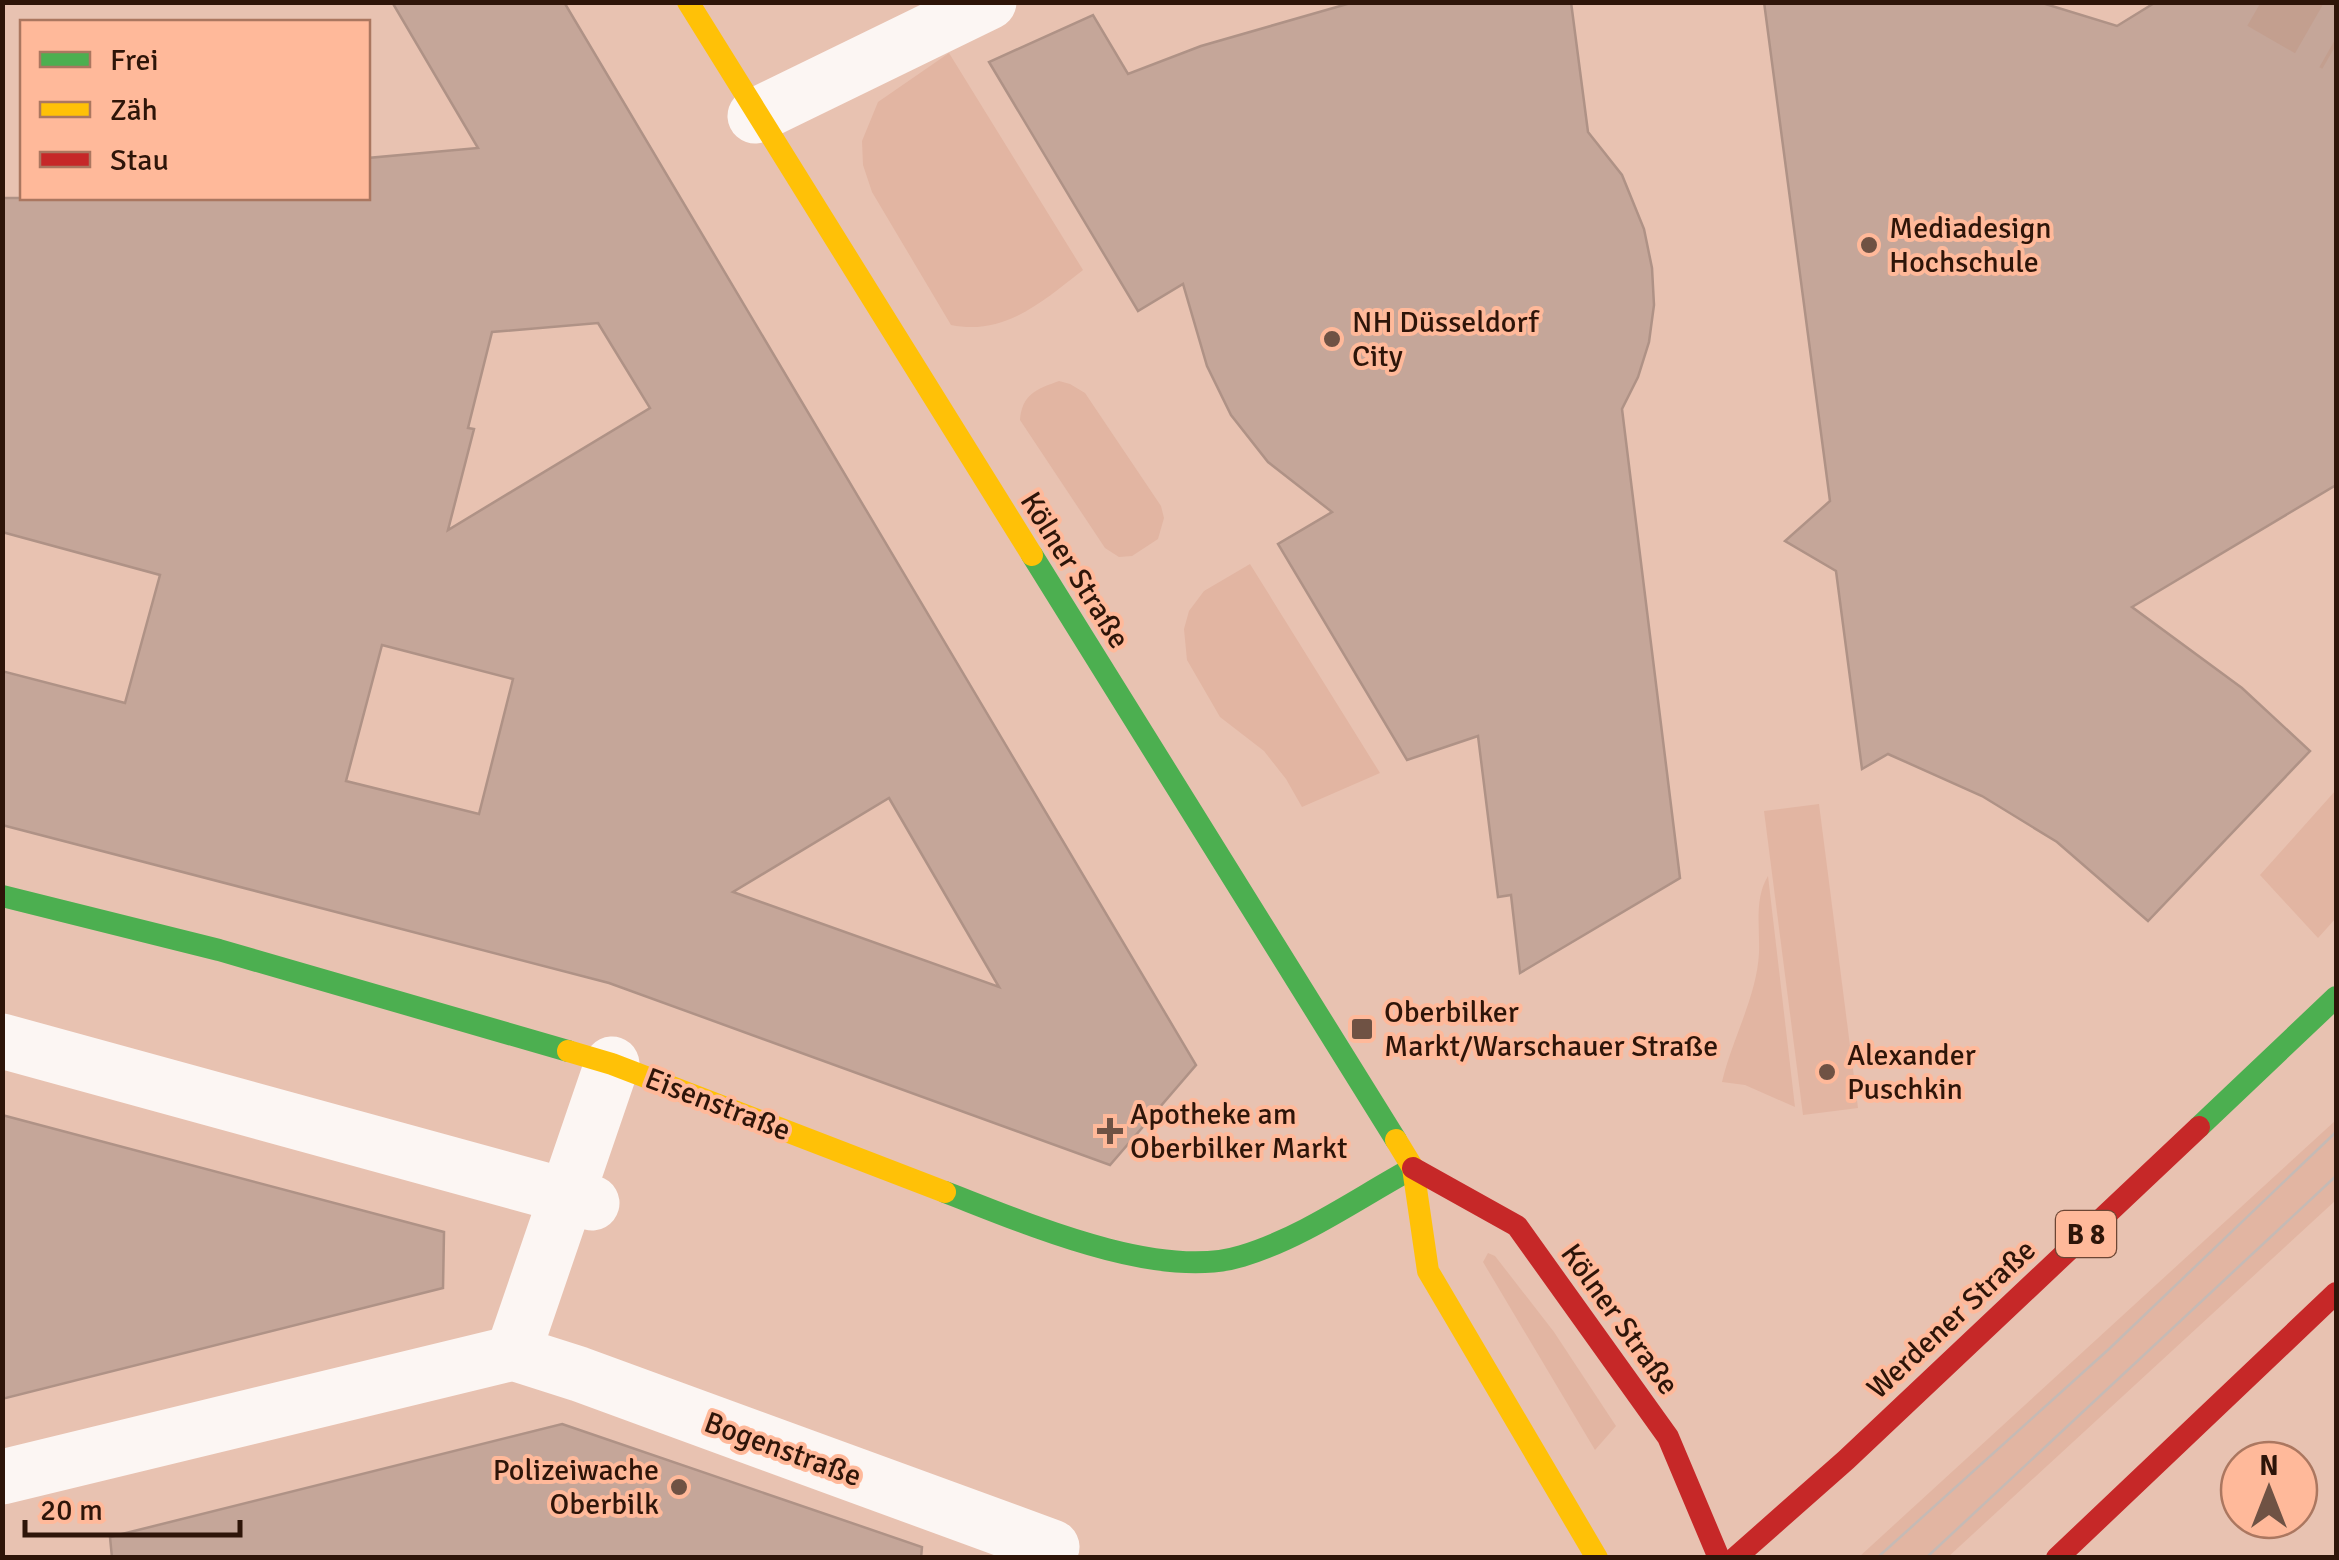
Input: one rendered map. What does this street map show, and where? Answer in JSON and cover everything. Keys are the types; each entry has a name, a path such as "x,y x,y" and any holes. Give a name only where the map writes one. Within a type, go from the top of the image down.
{"main road":[{"name":"Kölner Straße","path":"688,2 1413,1168 1428,1271 1597,1558"},
{"name":"Eisenstraße","path":"2,896 220,950 612,1064 1062,1237 1158,1259 1218,1262 1244,1256 1299,1231 1413,1168"},
{"name":"Werdener Straße","path":"1735,1558 1846,1460 2336,998"},
{"name":"Kölner Straße","path":"1413,1168 1517,1226 1668,1437 1719,1558"},
{"path":"2057,1558 2336,1293"}],"street":[{"path":"756,116 989,2"},
{"path":"2,1041 579,1198"},
{"path":"2,1477 514,1353 579,1198 612,1064"},
{"name":"Bogenstraße","path":"514,1353 1052,1547"}],"shaded area":[{"path":"949,53 1083,270 1022,313 989,325 951,325 872,192 863,165 862,141 878,102"},
{"path":"1059,381 1085,393 1161,506 1164,518 1158,539 1132,556 1119,557 1105,548 1020,420 1024,404 1032,394"},
{"path":"1250,564 1380,773 1302,807 1264,751 1220,717 1187,660 1184,629 1189,611 1204,591"},
{"path":"2336,790 2336,918 2318,938 2260,875"},
{"path":"1819,804 1858,1108 1803,1115 1764,811"},
{"path":"1768,876 1795,1107 1745,1085 1722,1082 1754,985 1759,953 1759,904"},
{"path":"2336,1120 2336,1200 1948,1557 1859,1557"},
{"path":"1488,1253 1495,1256 1554,1332 1616,1426 1595,1450 1483,1262"}],"building":[{"path":"392,2 564,2 1196,1065 1110,1165 609,983 2,825 2,671 125,703 160,575 2,532 2,198 370,200 370,158 478,148","holes":["598,323 650,408 448,530 474,429 468,428 492,332","382,645 513,679 479,814 346,781","889,798 999,987 733,892"]},
{"path":"1354,2 1571,2 1588,132 1622,175 1644,229 1652,268 1654,305 1649,342 1622,409 1680,878 1520,973 1511,895 1498,897 1478,736 1407,760 1278,544 1332,512 1268,462 1231,415 1207,366 1183,284 1138,311 989,62 1093,15 1128,74 1201,46"},
{"path":"1764,2 2039,2 2117,26 2156,2 2336,2 2336,485 2132,607 2242,688 2310,751 2148,921 2057,842 1982,796 1888,754 1862,769 1836,571 1785,541 1830,501"},
{"path":"2,1115 444,1232 443,1288 2,1399"},
{"path":"562,1424 922,1547 921,1558 112,1558 110,1537"}],"tunnel":[{"path":"2261,2 2336,45"}],"tram line":[{"path":"1877,1558 2109,1349 2336,1132"},
{"path":"1926,1558 2336,1176"}],"traffic: fast":[{"path":"1032,555 1396,1140"},
{"path":"2,896 219,950 568,1051"},
{"path":"2199,1127 2336,997"},
{"path":"945,1192 1092,1245 1172,1261 1209,1262 1242,1256 1286,1239 1413,1168"}],"traffic: slow":[{"path":"688,2 1032,555"},
{"path":"568,1051 612,1064 945,1192"},
{"path":"1396,1140 1413,1168 1428,1271 1597,1558"}],"traffic: jam":[{"path":"1735,1558 1846,1460 2199,1127"},
{"path":"1413,1168 1517,1226 1668,1437 1719,1558"},
{"path":"2057,1558 2336,1293"}],"place":[{"name":"Mediadesign Hochschule","path":"1869,245"},
{"name":"NH Düsseldorf City","path":"1332,339"},
{"name":"Oberbilker Markt/Warschauer Straße","path":"1362,1029"},
{"name":"Alexander Puschkin","path":"1827,1072"},
{"name":"Apotheke am Oberbilker Markt","path":"1110,1131"},
{"name":"Polizeiwache Oberbilk","path":"679,1487"}]}
